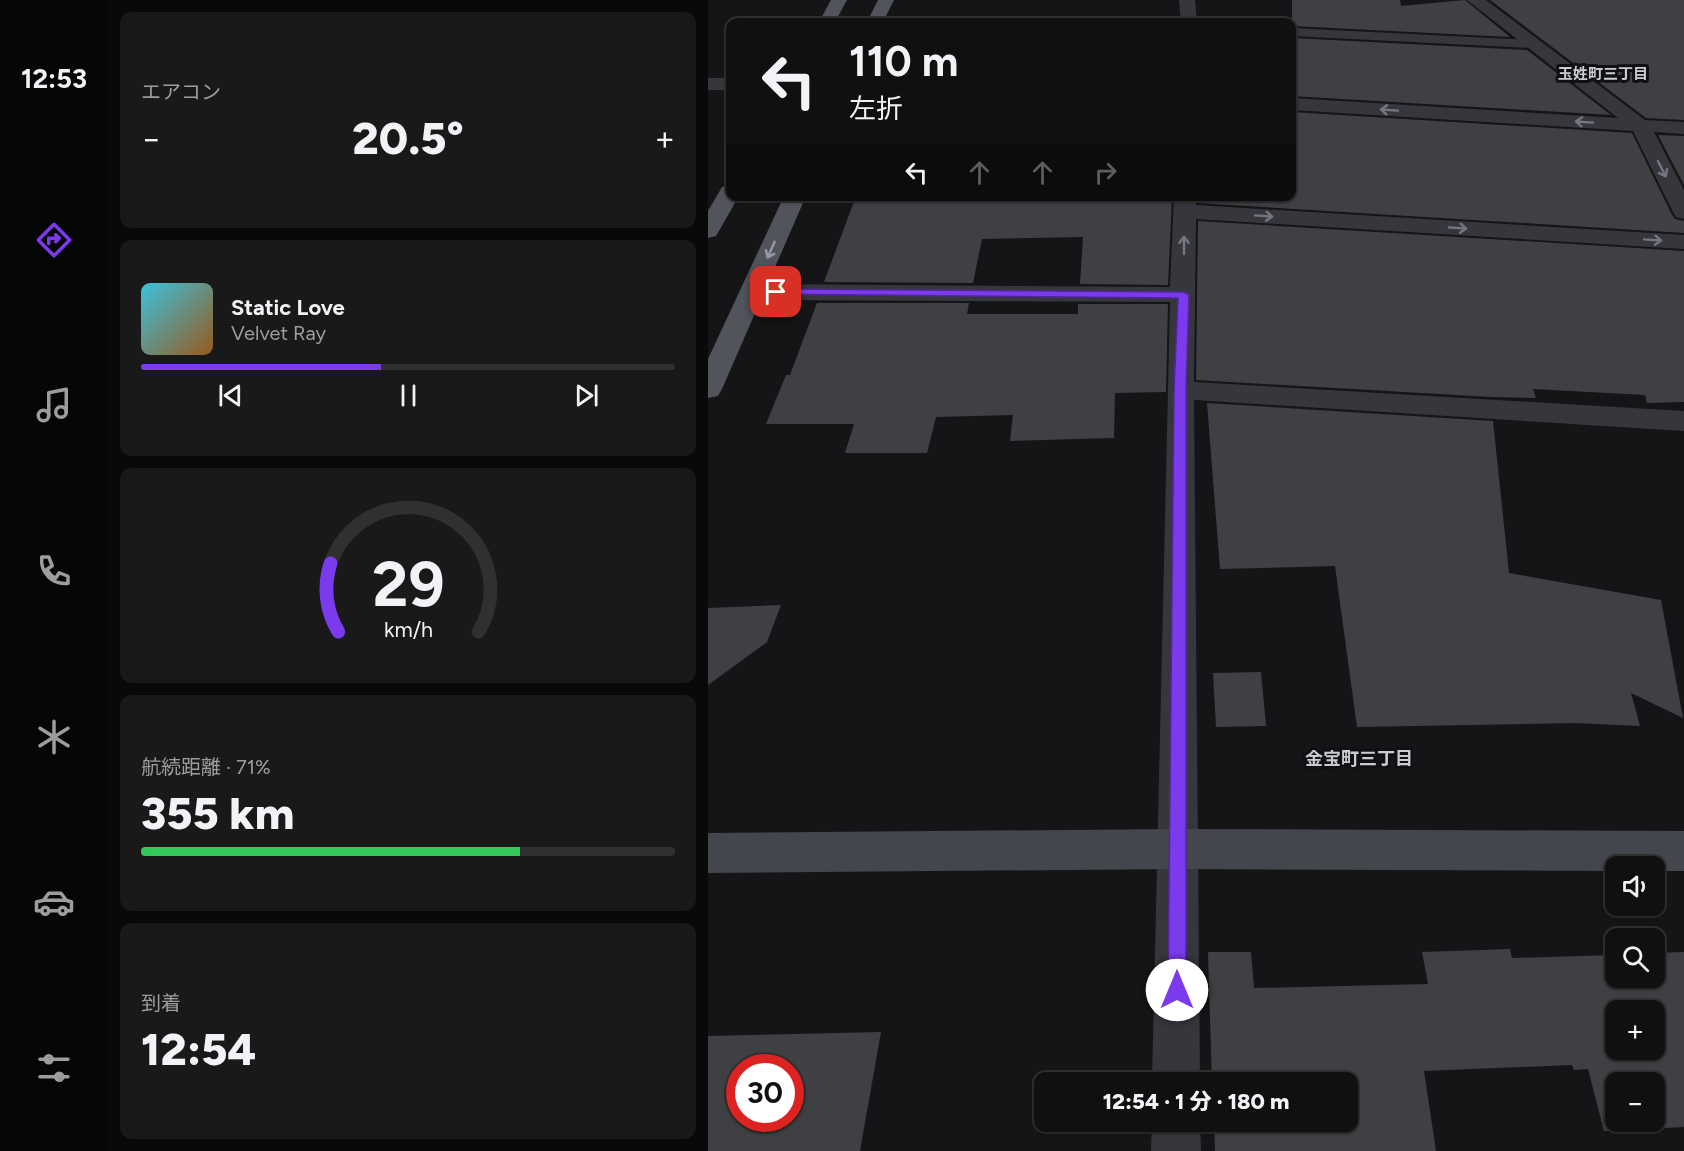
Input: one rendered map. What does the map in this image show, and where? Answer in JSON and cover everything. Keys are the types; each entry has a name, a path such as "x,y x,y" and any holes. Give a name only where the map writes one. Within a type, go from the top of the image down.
{"main road":[{"path":"829,18 839,0"},
{"path":"877,18 886,0"},
{"path":"708,231 726,199"},
{"path":"708,389 793,201"}],"street":[{"path":"1187,0 1189,18"},
{"path":"1475,0 1641,126 1684,212"},
{"path":"708,84 726,84"},
{"path":"1296,104 1684,128"},
{"path":"1176,1072 1180,390 1184,295 1184,204 1684,242"},
{"path":"752,292 1184,295"},
{"path":"1180,390 1684,421"},
{"path":"708,853 1178,849 1684,851"},
{"path":"1176,1132 1176,1151"}],"lane":[{"path":"1296,32 1533,44"}],"building":[{"path":"1292,0 1400,0 1401,6 1465,0 1510,37 1296,26 1296,18 1292,18"},
{"path":"1490,0 1684,0 1684,120 1646,118"},
{"path":"1296,38 1527,50 1611,115 1296,96"},
{"path":"1296,112 1632,133 1671,213 1675,219 1684,221 1684,233 1198,203 1198,201 1296,201"},
{"path":"1658,135 1684,136 1684,185"},
{"path":"854,201 1172,201 1168,285 1080,284 1083,237 982,239 973,283 824,282"},
{"path":"1198,221 1684,251 1684,402 1647,403 1645,395 1533,389 1536,398 1196,380"},
{"path":"817,303 969,303 967,314 1078,314 1078,304 1168,304 1166,392 1115,393 1114,438 1010,441 1013,415 936,417 927,453 845,453 854,424 766,424 786,375 790,375"},
{"path":"1207,403 1493,421 1509,573 1661,600 1683,718 1631,693 1640,726 1575,723 1357,727 1335,566 1220,569"},
{"path":"781,605 767,642 708,685 708,608"},
{"path":"1261,672 1266,726 1216,727 1213,673"},
{"path":"1510,949 1512,958 1605,955 1605,988 1665,988 1665,953 1684,952 1684,1127 1665,1128 1665,1072 1605,1072 1604,1131 1588,1069 1574,1070 1572,1065 1424,1071 1436,1151 1215,1151 1214,1132 1358,1132 1358,1072 1212,1072 1208,952 1251,952 1254,988 1428,984 1422,952"},
{"path":"881,1032 860,1151 708,1151 708,1036"}],"district":[{"name":"玉姓町三丁目","path":"1603,74"},
{"name":"金宝町三丁目","path":"1359,759"}],"route":[{"path":"776,292 1184,295 1180,390 1177,990"}]}
